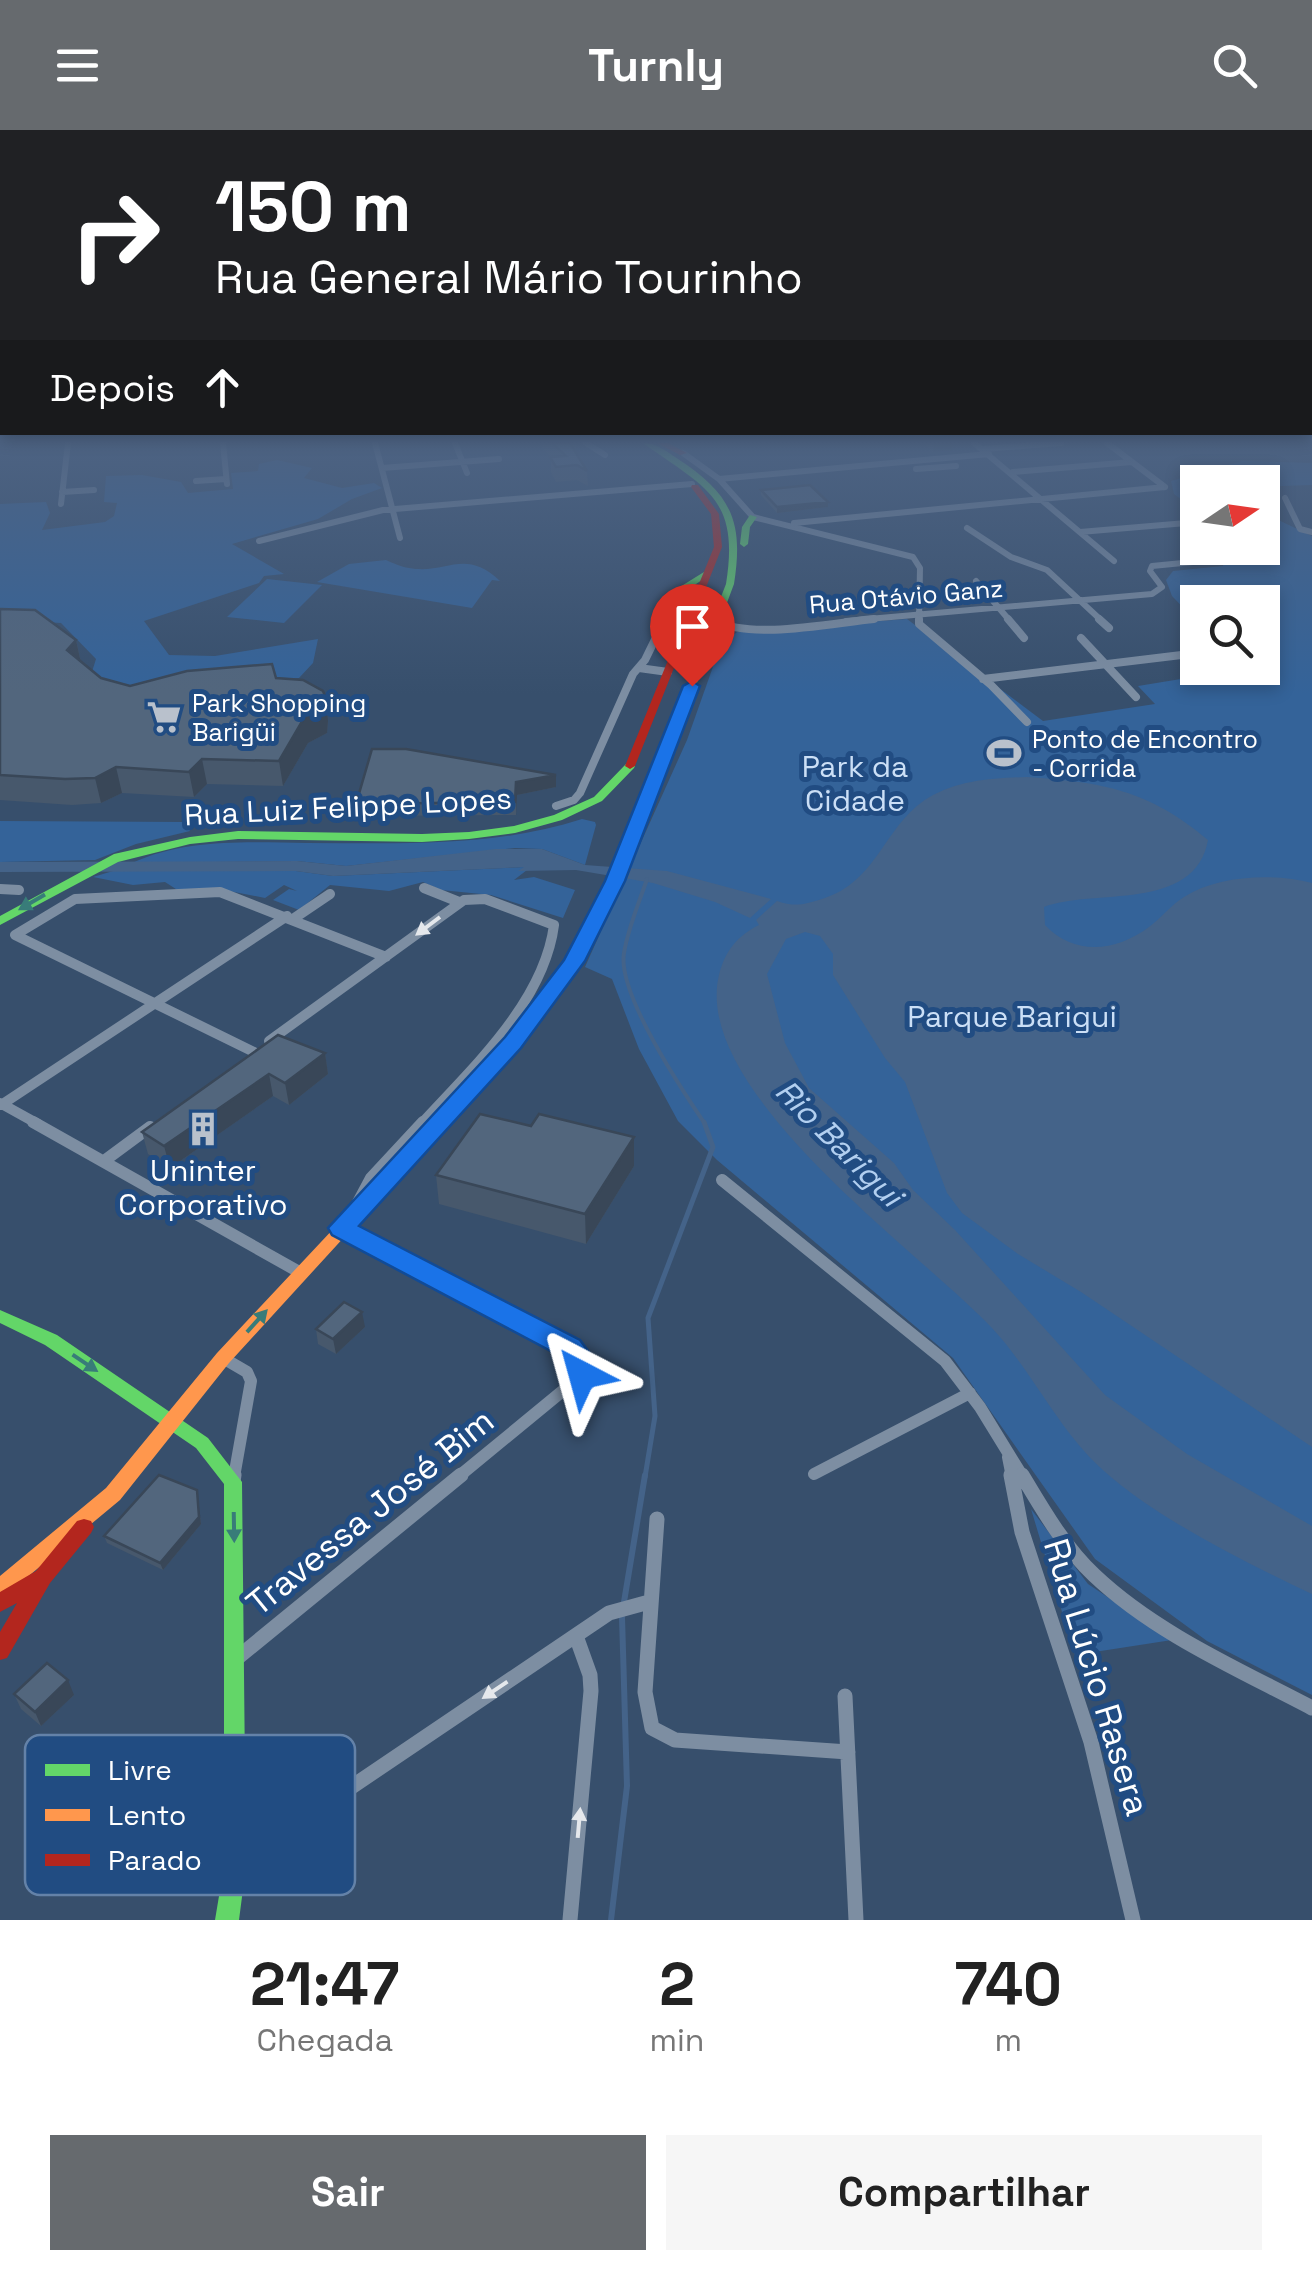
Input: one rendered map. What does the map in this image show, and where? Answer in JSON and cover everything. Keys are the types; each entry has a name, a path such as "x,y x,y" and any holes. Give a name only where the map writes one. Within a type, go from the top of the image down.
{"main road":[{"path":"668,672 708,574 719,527"},
{"path":"734,573 739,548 736,527"},
{"path":"0,1652 42,1577 223,1358 533,1018 584,944 626,856 744,549 746,527"},
{"path":"678,592 708,574"},
{"name":"Rua Luiz Felippe Lopes","path":"0,920 111,860 177,842 226,836 446,835 513,829 555,819 615,787 630,766 668,672"},
{"path":"0,1316 41,1334 171,1422 212,1453 233,1482 232,1735"},
{"path":"0,1588 113,1494"},
{"path":"0,1603 42,1577"},
{"path":"227,1920 231,1895"}],"street":[{"path":"259,541 310,527"},
{"path":"397,527 400,538"},
{"path":"796,527 913,557 920,568 918,624 1027,722"},
{"path":"1073,527 1114,562"},
{"path":"1080,532 1145,527"},
{"path":"967,528 1011,557 1052,575 1109,628"},
{"name":"Rua Otávio Ganz","path":"1215,562 1168,569 1162,573 1160,586 1150,571 1152,566 1215,562"},
{"path":"976,581 1024,638"},
{"name":"Rua Otávio Ganz","path":"716,621 731,629 761,629 1079,601 1160,586"},
{"path":"556,806 578,796 678,592"},
{"path":"1080,638 1136,697"},
{"path":"983,679 1180,655"},
{"path":"639,668 668,672"},
{"path":"346,1223 371,1178 517,1011 556,930 551,922 424,888"},
{"path":"0,890 19,890"},
{"path":"254,1052 15,934 74,899 220,892 386,957"},
{"path":"300,1273 1,1104 330,894"},
{"path":"239,1063 465,900"},
{"path":"104,1162 164,1118"},
{"path":"722,1180 930,1348 970,1393 1060,1534 1092,1574 1196,1643 1312,1708"},
{"name":"Travessa José Bim","path":"231,1663 578,1382 584,1364 570,1348 346,1223"},
{"path":"223,1358 248,1372 250,1381 233,1482"},
{"path":"814,1474 970,1393"},
{"name":"Rua Lúcio Rasera","path":"1008,1450 1022,1532 1091,1742 1132,1920"},
{"path":"657,1518 642,1604 645,1704 652,1728 675,1740 848,1752"},
{"path":"355,1785 609,1614 642,1604"},
{"path":"570,1920 591,1691 586,1659 576,1636"},
{"path":"845,1696 856,1920"}],"green space":[{"path":"0,527 44,527 42,530 69,527 292,527 232,544 284,574 264,576 259,583 144,621 169,655 215,656 318,639 313,663 299,678 205,687 151,700 90,678 96,659 61,623 0,619"},
{"name":"Parque Barigui","path":"1280,527 1292,527 1312,536 1312,1695 1207,1641 1095,1559 953,1358 717,1160 678,1121 639,1049 612,979 585,967 687,740 720,647 737,632 907,619 1043,721 1155,704 1138,686 1180,679 1180,685 1280,685 1280,585 1180,585 1180,604 1172,596 1166,580 1173,571 1280,565"},
{"path":"386,560 422,569 455,564 476,566 500,581 492,580 472,608 317,582 349,564"},
{"path":"267,579 322,585 284,623 227,617"},
{"path":"582,819 596,825 585,865 542,849 515,848 346,866 297,861 132,863 196,845 446,842 514,835"},
{"path":"0,821 185,822 190,831 136,844 95,860 0,862"},
{"path":"525,867 527,870 514,880 534,877 575,890 563,918 491,895 441,890 423,882 389,891 330,885 299,910 273,900 289,889 297,891 284,885 265,898 224,890 179,891 165,882 133,885 93,877 113,871 296,871 333,876"},
{"path":"1031,1509 1088,1584 1172,1640 1075,1655"}],"water":[{"name":"Rio Barigui","path":"1027,777 1102,786 1145,799 1208,840 1199,863 1184,879 1163,888 1044,907 1045,925 1069,942 1096,947 1123,941 1149,927 1184,897 1229,880 1264,877 1312,883 1312,1447 962,1213 947,1193 905,1082 885,1058 833,975 833,954 820,936 805,932 786,939 767,974 785,1043 809,1088 894,1163 913,1190 955,1230 1105,1395 1187,1454 1312,1526 1312,1594 1176,1523 1104,1471 1073,1438 992,1328 866,1213 774,1117 740,1068 720,1020 719,975 725,959 738,939 759,925 756,920 777,901 804,904 841,891 869,867 913,809 939,792 976,781"},
{"path":"496,849 542,849 585,865 667,871 771,899 750,918 715,902 653,883 576,870 518,871 524,867 333,876 296,871 0,872 0,862 297,861 346,866"}],"building":[{"name":"Park Shopping Barigüi","path":"0,609 35,610 76,640 67,650 101,678 130,686 187,671 272,664 276,678 303,680 323,691 323,709 304,718 279,761 202,759 189,772 116,767 95,778 0,775"},
{"path":"372,749 406,749 556,775 516,782 515,802 356,804"},
{"path":"278,1035 325,1053 285,1083 269,1074 164,1146 142,1132"},
{"path":"480,1114 531,1126 539,1114 634,1137 585,1214 436,1175"},
{"path":"344,1302 362,1312 333,1339 316,1329"},
{"path":"159,1475 197,1490 199,1517 160,1563 104,1536"},
{"path":"47,1663 68,1680 35,1712 14,1694"}],"waterway":[{"path":"647,879 624,953 630,992 653,1041 704,1123"},
{"path":"645,1477 655,1416 648,1318 713,1147 704,1123"},
{"path":"624,1602 645,1475"},
{"path":"611,1920 627,1786 622,1617"}],"traffic: fast":[{"path":"626,856 730,584 734,557 731,527"},
{"path":"744,544 746,527"},
{"path":"678,592 707,574"},
{"path":"111,860 222,836 422,838 515,830 558,818 598,799 630,766"},
{"path":"385,1183 513,1043 584,945 626,856"},
{"path":"0,921 118,857"},
{"path":"0,1316 51,1340 202,1443 233,1482 234,1735"},
{"path":"227,1920 231,1895"}],"traffic: slow":[{"path":"0,1588 113,1494 223,1358 385,1183"}],"traffic: jam":[{"path":"630,766 718,547 716,527"},
{"path":"0,1651 43,1577 84,1527"},
{"path":"0,1603 43,1577"}],"place":[{"name":"Park Shopping Barigüi","path":"164,717"},
{"name":"Ponto de Encontro - Corrida","path":"1004,753"},
{"name":"Uninter Corporativo","path":"203,1129"}],"route":[{"path":"582,1375 584,1364 570,1348 341,1228 513,1042 574,961 615,881 692,686"}],"park label":[{"name":"Park da Cidade","path":"855,784"}]}
